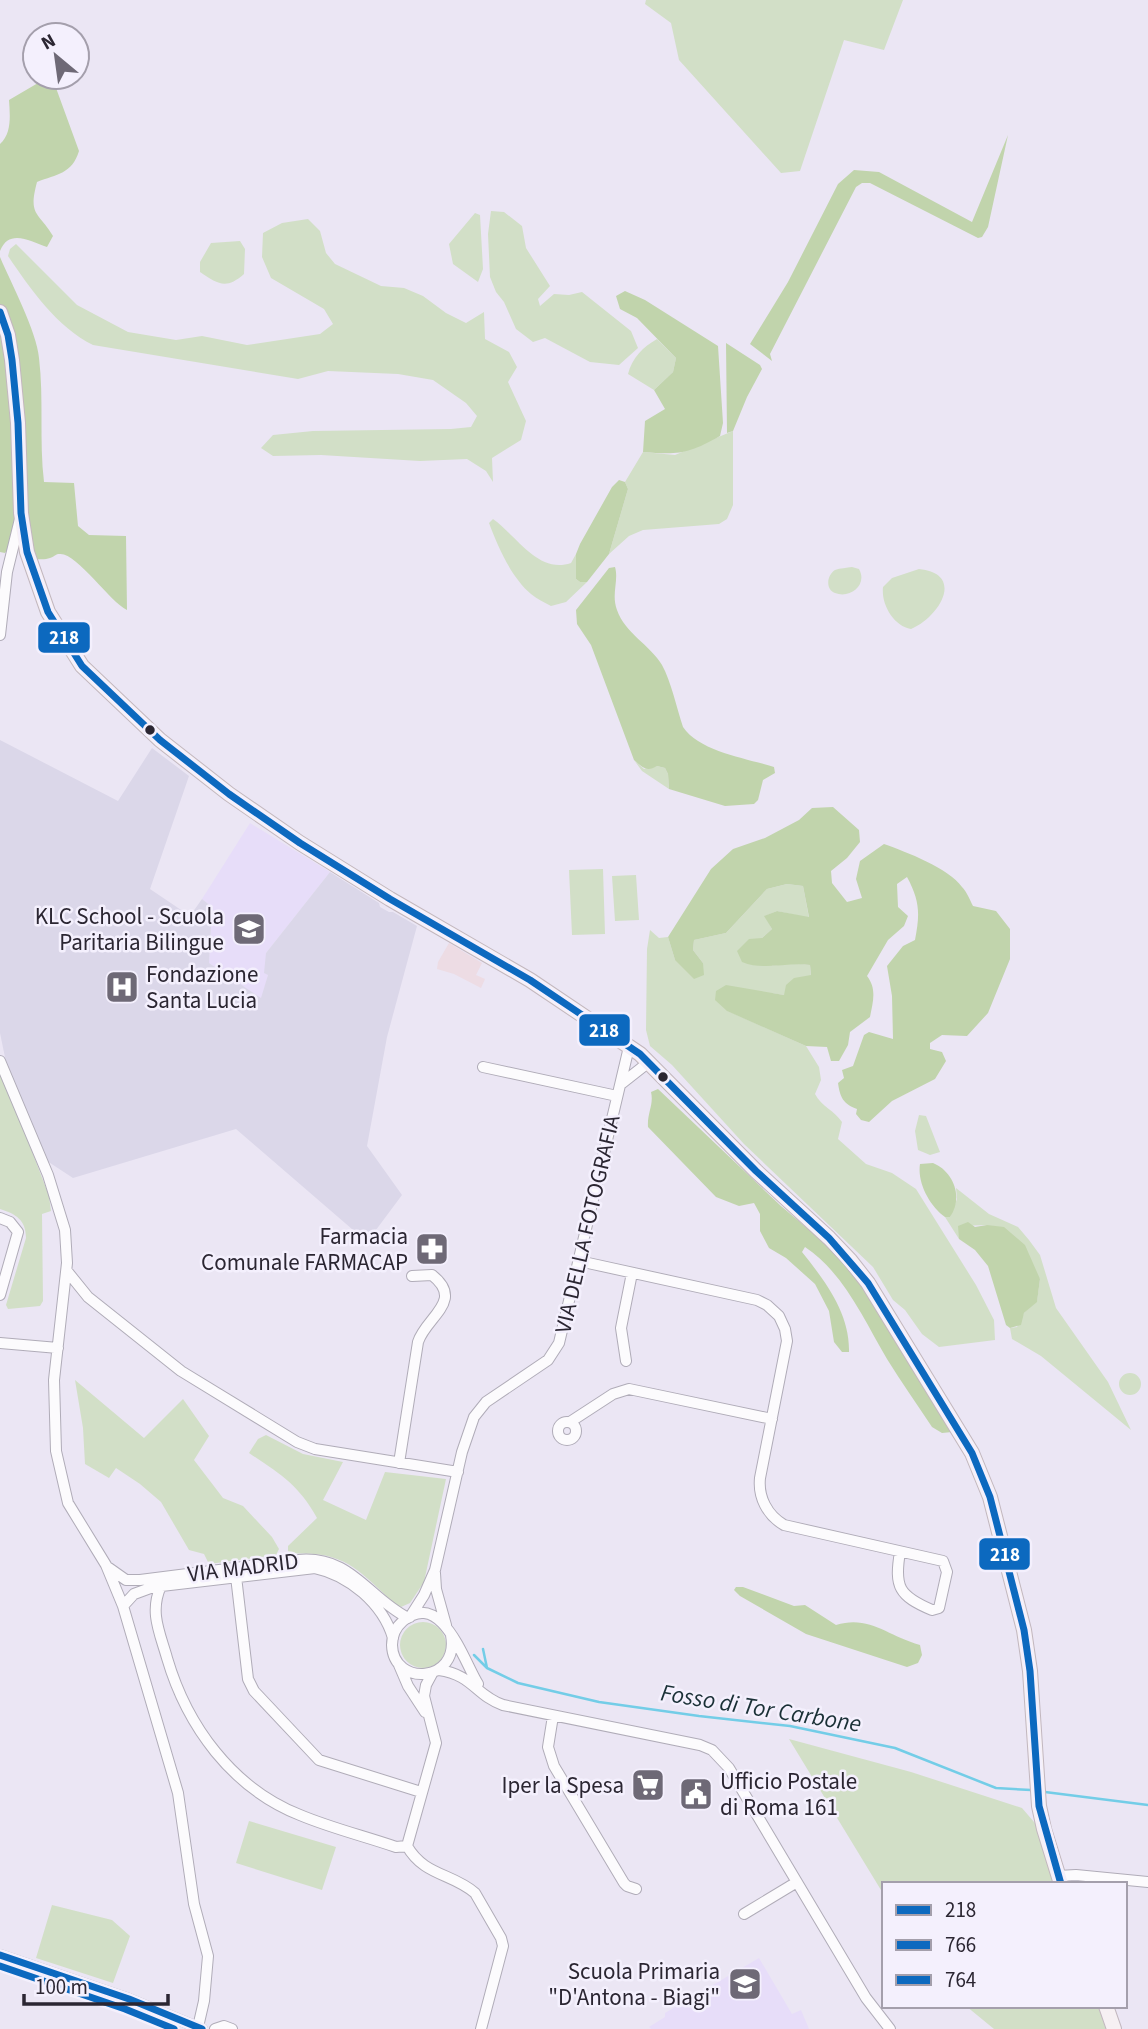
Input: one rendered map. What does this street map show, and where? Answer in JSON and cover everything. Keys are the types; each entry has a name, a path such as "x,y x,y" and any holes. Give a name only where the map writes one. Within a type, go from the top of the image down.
{"main road":[{"path":"0,312 8,335 12,360 18,423 21,513 27,552 48,612 71,650 96,681 160,740 229,794 300,844 530,980 629,1046 649,1062 747,1163 850,1259 875,1295 972,1453 990,1497 1024,1630 1030,1671 1038,1792 1044,1829 1060,1880"},
{"path":"1107,2008 1114,2029"}],"street":[{"path":"0,635 8,572 21,513"},
{"name":"VIA DELLA FOTOGRAFIA","path":"483,1693 448,1630 436,1589 436,1565 468,1430 477,1413 486,1402 541,1366 556,1349 562,1336 629,1046"},
{"path":"0,1062 53,1189 65,1230 67,1271 54,1380 54,1428 60,1473 72,1511 106,1565 123,1606 178,1793 194,1904 208,1956 200,2028 129,1999 0,1955"},
{"name":"VIA DELLA FOTOGRAFIA","path":"621,1084 649,1062"},
{"path":"483,1067 617,1096"},
{"path":"0,1218 10,1222 18,1232 0,1295"},
{"path":"579,1261 757,1300 775,1312 784,1325 787,1341 760,1489 763,1502 776,1519 789,1526 943,1561 946,1577 939,1608 932,1610 919,1605 902,1590 896,1575 900,1552"},
{"path":"67,1271 88,1297 181,1371 291,1438 315,1449 458,1472"},
{"path":"626,1360 621,1328 632,1273"},
{"path":"399,1462 418,1342 422,1331 440,1311 445,1299 443,1287 432,1275 412,1276"},
{"path":"0,1343 58,1348"},
{"path":"570,1422 613,1394 629,1389 772,1419"},
{"name":"VIA MADRID","path":"123,1606 139,1591 304,1559 327,1562 350,1572 387,1606 409,1618"},
{"name":"VIA MADRID","path":"106,1565 121,1577 134,1581 208,1576"},
{"name":"VIA DELLA FOTOGRAFIA","path":"409,1618 436,1565"},
{"name":"VIA MADRID","path":"235,1572 304,1568 329,1572 348,1581 376,1607 386,1619 393,1638"},
{"path":"235,1572 248,1679 254,1692 319,1760 421,1792"},
{"path":"161,1586 154,1605 173,1675 195,1725 223,1761 259,1792 292,1812 396,1847 407,1846"},
{"path":"407,1846 436,1743 427,1714 413,1694 394,1653 393,1638 397,1629 409,1618 427,1615 435,1617 448,1630 451,1653 424,1690 427,1714"},
{"path":"398,1662 415,1674 436,1671 462,1675 494,1702 503,1705 700,1745 712,1750 725,1762 866,1998 890,2029"},
{"path":"553,1716 548,1747 554,1766 624,1883 636,1889"},
{"path":"407,1846 426,1868 475,1893 501,1938 503,1946 481,2029"},
{"path":"1060,1880 1076,1875 1148,1882"},
{"path":"744,1914 797,1882"},
{"path":"215,2029 224,2026 232,2029"}],"shaded area":[{"name":"Fondazione Santa Lucia","path":"0,740 118,801 152,748 189,776 150,889 190,916 202,899 212,907 209,963 261,998 268,975 264,973 266,953 330,872 379,903 380,907 417,926 387,1037 367,1146 402,1195 367,1242 236,1129 73,1178 44,1159 8,1072 0,1033"},
{"name":"KLC School - Scuola Paritaria Bilingue","path":"250,823 330,872 266,953 268,975 262,999 209,963 212,907 202,899"},
{"path":"449,943 482,963 476,975 485,979 481,988 454,974 437,969"},
{"name":"Scuola Primaria \"D'Antona - Biagi\"","path":"759,1958 792,2014 801,2010 809,2029 649,2027 665,2017 665,2013"}],"green space":[{"path":"646,0 903,0 884,50 844,40 800,171 781,173 679,60 671,23 645,4"},
{"path":"24,91 57,91 79,151 68,169 37,182 34,207 53,236 47,247 14,238 4,244 0,251 0,144 8,129 9,100"},
{"path":"1008,135 988,227 982,237 978,238 870,183 862,183 856,187 770,354 772,361 750,344 788,282 838,184 854,170 879,172 972,222"},
{"path":"491,211 504,212 522,226 526,248 550,286 538,299 540,306 554,294 582,292 631,331 638,348 619,365 590,362 545,338 533,342 516,329 490,277 488,234"},
{"path":"475,213 480,215 483,269 478,282 453,264 449,244"},
{"path":"308,219 320,231 326,253 335,264 381,286 404,288 423,296 446,313 466,323 484,312 485,339 509,352 517,367 508,382 526,421 521,440 492,458 493,482 486,471 467,459 420,461 321,455 273,456 261,448 273,435 313,431 451,429 471,427 477,416 466,403 433,380 398,374 328,371 298,379 93,345 56,318 8,256 10,249 16,244 77,305 128,332 176,340 202,336 247,345 320,334 333,324 324,309 271,278 262,257 263,233 282,223"},
{"path":"240,241 245,249 244,274 238,279 222,284 200,272 200,262 211,243"},
{"path":"0,257 29,321 37,347 44,482 74,483 78,526 89,535 126,536 127,610 67,556 58,554 48,559 34,559 24,522 5,553 0,552"},
{"path":"625,291 645,300 718,346 723,423 720,436 700,447 683,452 643,452 645,421 665,409 654,390 673,372 676,358 637,318 620,309 616,296"},
{"path":"657,339 676,358 673,372 654,390 628,374 639,354"},
{"path":"726,343 762,369 733,431 727,433"},
{"path":"733,431 733,505 727,519 719,524 643,530 629,536 609,554 628,489 625,482 643,452 675,455"},
{"path":"619,480 625,482 628,489 609,554 587,582 580,582 576,579 576,554 612,487"},
{"path":"493,519 538,559 559,565 571,563 576,554 576,579 587,582 566,602 551,606 536,597 517,579 506,561 489,523"},
{"path":"615,567 617,610 626,625 662,665 683,727 700,743 774,767 775,773 763,780 758,800 754,804 725,806 669,789 665,768 645,768 634,760 591,645 577,624 576,610 609,568"},
{"path":"852,567 859,569 861,575 856,589 846,594 832,591 828,582 832,572"},
{"path":"919,569 942,579 945,587 938,606 931,615 911,629 899,624 890,614 884,601 883,587 892,578"},
{"path":"634,760 644,769 657,766 665,768 669,789 642,771"},
{"path":"833,807 859,830 860,842 847,858 831,871 832,883 847,902 862,898 856,879 860,861 884,844 926,861 947,873 964,889 973,906 996,911 1010,929 1010,959 988,1013 967,1036 942,1035 930,1043 930,1049 942,1052 946,1061 935,1079 892,1101 869,1122 861,1120 856,1114 857,1109 843,1099 838,1083 844,1078 842,1070 853,1066 864,1035 869,1032 893,1039 892,996 887,966 903,946 915,940 918,923 917,901 907,877 897,884 898,907 908,916 904,926 888,940 867,976 873,990 870,1017 850,1032 848,1045 839,1061 831,1061 827,1047 806,1046 727,1011 715,1000 716,991 726,985 784,995 786,985 794,978 811,975 810,965 750,965 742,962 737,951 749,939 762,938 772,929 764,916 777,911 809,917 803,886 787,884 767,889 726,933 694,940 693,950 703,963 704,975 694,979 675,960 668,937 711,869 733,849 765,838 799,820 812,808"},
{"path":"603,869 605,934 572,935 569,870"},
{"path":"636,875 639,920 615,921 612,876"},
{"path":"787,884 803,886 809,918 777,911 765,916 772,929 762,938 772,966 791,963 810,965 811,976 784,995 771,993 728,1011 806,1046 819,1067 821,1080 815,1094 842,1122 838,1139 866,1164 892,1173 916,1189 976,1285 994,1320 995,1340 939,1347 922,1334 905,1310 893,1300 873,1267 744,1144 672,1065 650,1046 646,1030 647,949 650,930 659,938 668,937 675,960 703,963 693,950 694,940 726,933 767,889"},
{"path":"0,1075 49,1196 51,1211 42,1214 43,1301 40,1306 8,1309 6,1305 26,1238 22,1222 11,1213 0,1209"},
{"path":"658,1089 781,1206 834,1251 859,1281 952,1432 942,1433 932,1427 887,1359 852,1298 831,1270 805,1247 802,1252 827,1286 841,1311 849,1352 842,1352 834,1342 829,1311 815,1284 786,1258 769,1248 760,1231 760,1214 754,1203 739,1206 716,1197 648,1127 651,1092"},
{"path":"919,1115 926,1116 940,1152 930,1155 918,1150 915,1131"},
{"path":"933,1163 946,1172 954,1186 956,1201 950,1217 945,1217 934,1207 923,1186 920,1164"},
{"path":"956,1188 989,1214 1018,1227 1040,1255 1056,1308 1108,1382 1131,1430 1041,1356 1012,1339 1010,1328 1017,1327 1024,1313 1037,1301 1040,1279 987,1225 959,1226 959,1239 945,1217 950,1217 957,1199"},
{"path":"968,1222 975,1227 1004,1227 1025,1245 1040,1279 1037,1302 1024,1313 1021,1325 1010,1328 1006,1325 988,1266 975,1250 959,1239 958,1226"},
{"path":"1130,1373 1140,1380 1141,1384 1134,1394 1130,1395 1120,1388 1119,1384 1126,1374"},
{"path":"75,1380 144,1438 183,1399 209,1436 194,1460 223,1498 243,1506 272,1537 279,1549 276,1555 209,1564 204,1554 189,1550 161,1502 140,1484 116,1468 109,1478 85,1464 83,1428"},
{"path":"266,1435 303,1454 343,1462 323,1500 366,1520 385,1472 446,1479 424,1582 410,1603 401,1607 396,1605 361,1573 338,1559 291,1554 288,1551 288,1546 317,1518 295,1488 249,1453 258,1439"},
{"path":"736,1587 743,1587 794,1606 805,1605 836,1625 859,1623 878,1628 920,1645 922,1655 918,1663 907,1667 806,1634 740,1596 734,1590"},
{"path":"423,1622 439,1629 446,1645 439,1661 423,1668 407,1661 400,1645 407,1629"},
{"path":"789,1739 911,1772 1022,1808 1040,1829 1054,1882 882,1882 882,1892"},
{"path":"249,1821 336,1847 322,1890 236,1863"},
{"path":"52,1905 112,1920 130,1936 113,1983 36,1958"},
{"path":"968,2008 1099,2008 1106,2029 994,2029"}],"waterway":[{"name":"Fosso di Tor Carbone","path":"483,1649 487,1668 518,1683 599,1702 790,1726 895,1748 996,1788 1031,1790"},
{"path":"474,1655 487,1668"},
{"path":"1045,1792 1148,1805"}],"transit line":[{"name":"218","path":"0,312 8,335 12,360 18,423 21,513 27,552 48,612 82,666 160,740 229,794 300,843 390,899 530,980 640,1054 756,1171 829,1238 868,1283 972,1453 990,1497 1024,1630 1030,1671 1039,1806 1060,1882"},
{"name":"766","path":"0,1955 129,1999 202,2029"},
{"name":"764","path":"0,1966 125,2009 174,2029"}],"place":[{"name":"KLC School - Scuola Paritaria Bilingue","path":"249,929"},
{"name":"Fondazione Santa Lucia","path":"122,987"},
{"name":"Farmacia Comunale FARMACAP","path":"432,1249"},
{"name":"Iper la Spesa","path":"648,1785"},
{"name":"Ufficio Postale di Roma 161","path":"696,1794"},
{"name":"Scuola Primaria \"D'Antona - Biagi\"","path":"745,1984"}]}
